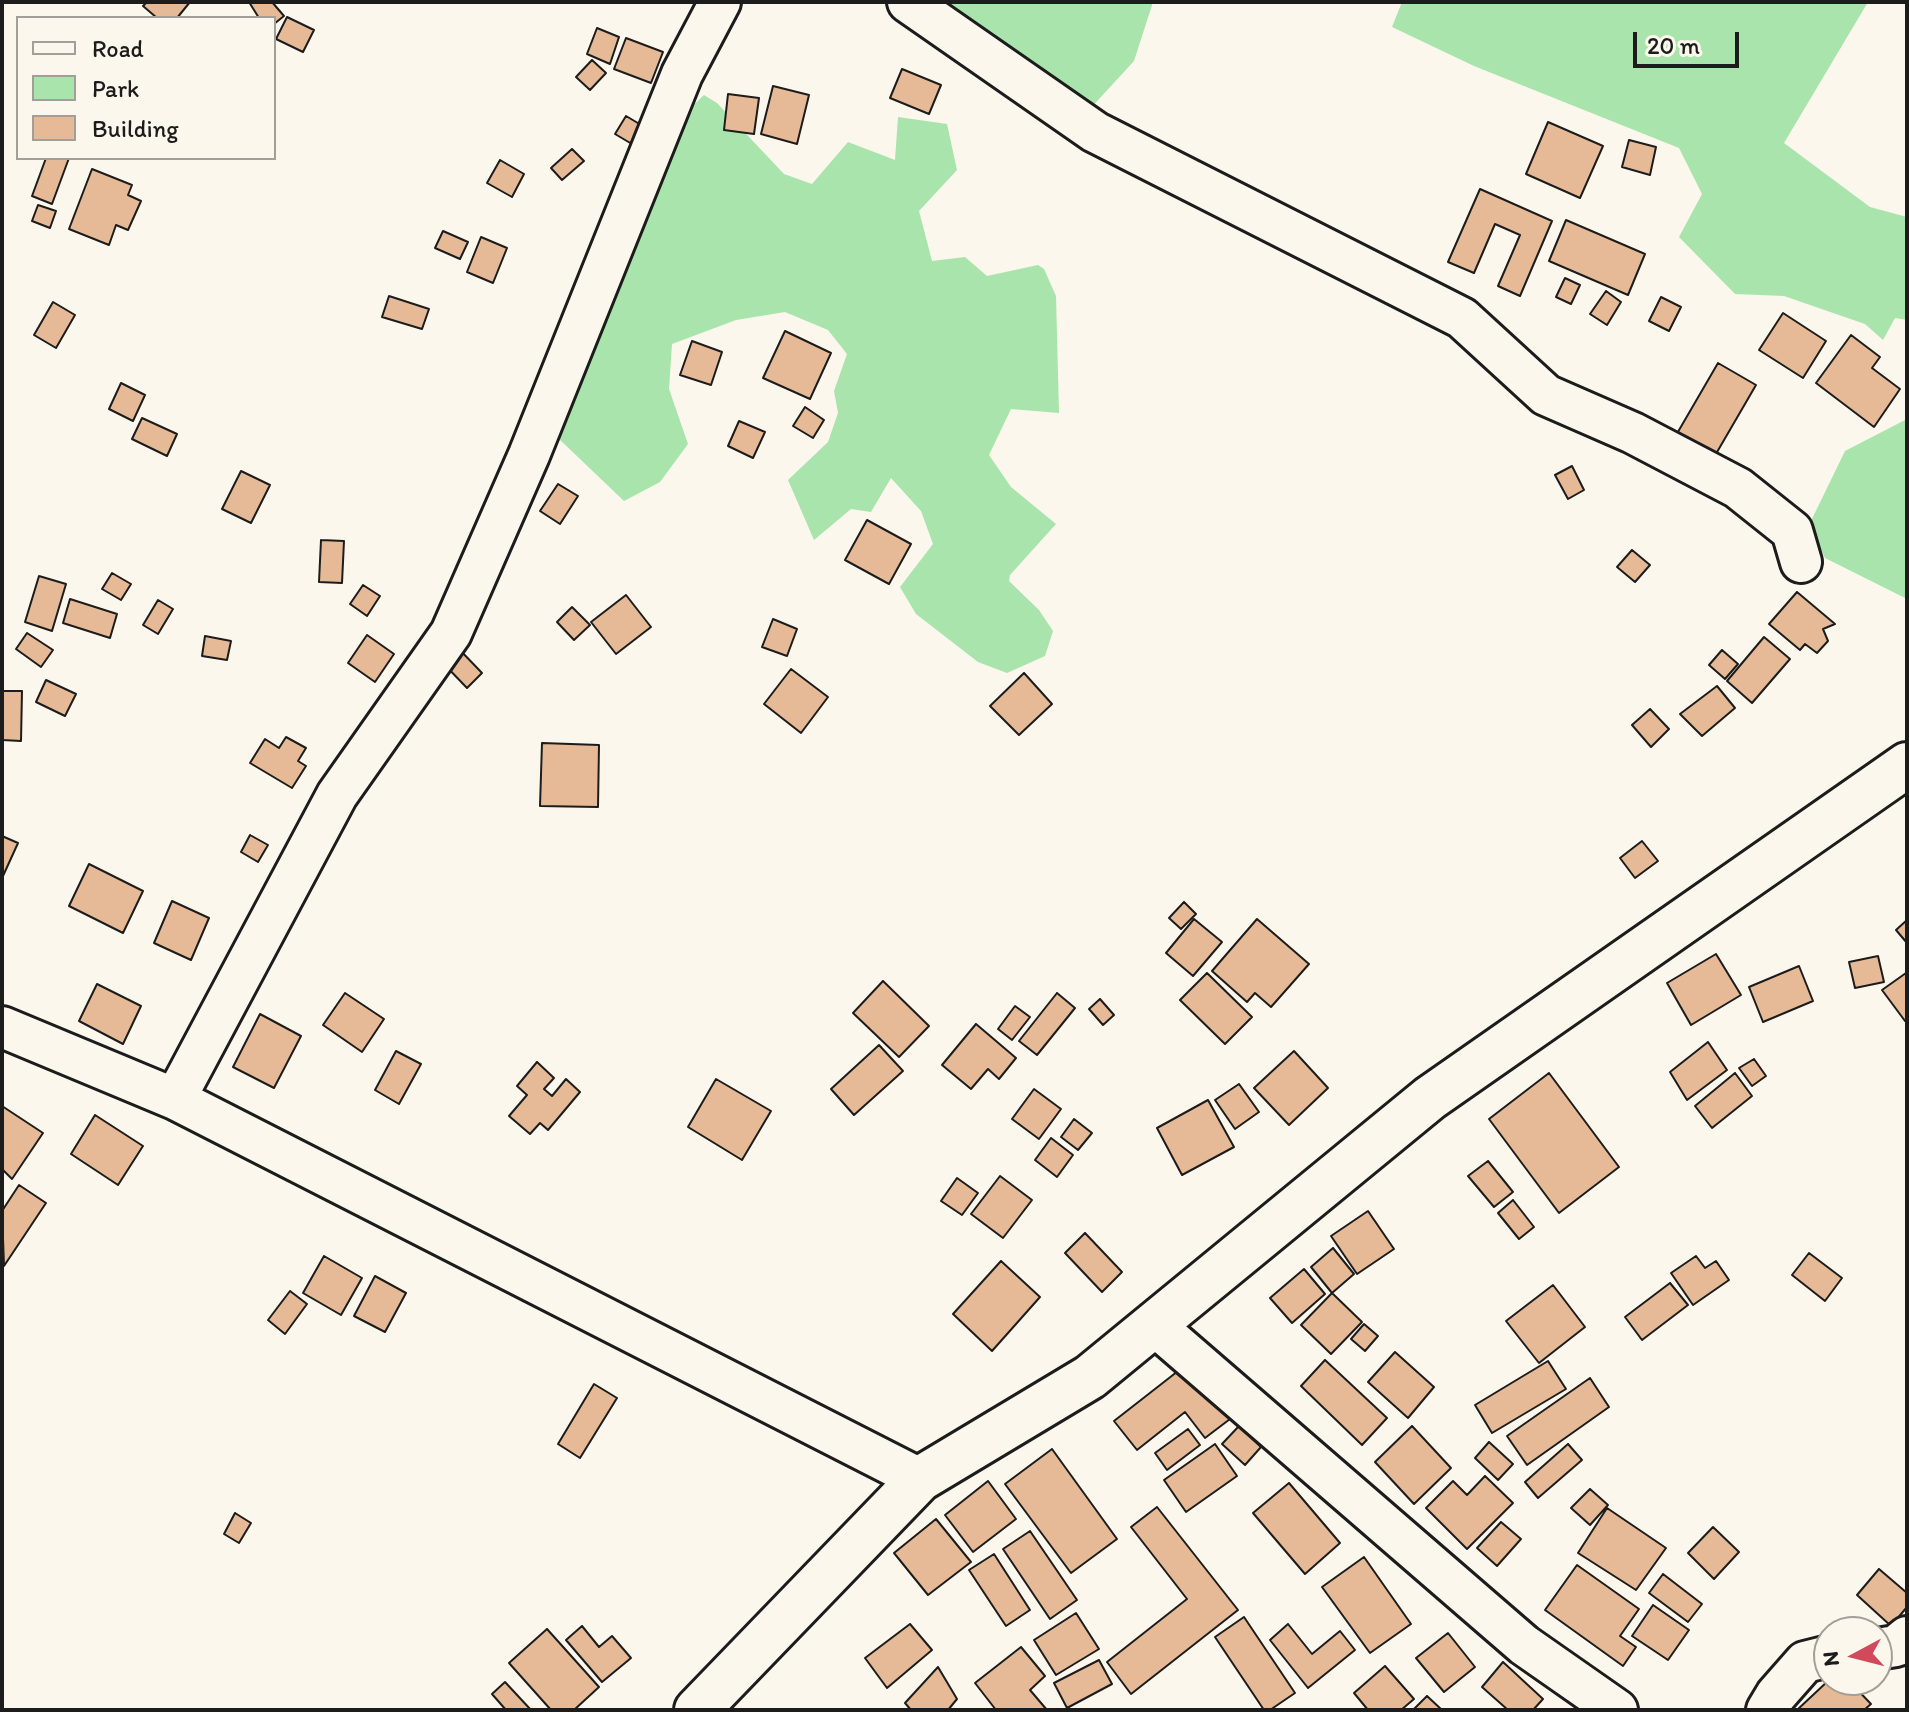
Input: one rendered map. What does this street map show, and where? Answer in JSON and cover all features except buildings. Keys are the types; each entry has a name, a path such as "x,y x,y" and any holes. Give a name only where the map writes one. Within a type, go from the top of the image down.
{"street":[{"path":"175,1099 337,795 451,633 529,455 682,74 720,2"},
{"path":"908,2 1095,132 1462,318 1546,395 1633,433 1738,488 1792,531 1801,562"},
{"path":"697,1710 920,1479 1090,1377 1430,1098 1907,765"},
{"path":"2,1027 175,1099 920,1479"},
{"path":"1153,1324 1524,1645 1617,1710"},
{"path":"1767,1710 1805,1662 1813,1660"}],"green space":[{"path":"941,2 1153,2 1134,61 1088,111"},
{"path":"1402,2 1868,2 1784,143 1870,207 1907,217 1907,320 1895,318 1883,340 1865,324 1784,296 1735,294 1679,237 1702,194 1679,148 1474,66 1392,27"},
{"path":"704,95 717,103 784,174 812,184 848,142 895,160 898,117 947,124 957,170 919,211 932,261 965,257 987,276 1038,265 1044,269 1056,296 1059,413 1011,409 989,455 1011,487 1056,524 1010,575 1009,581 1039,610 1053,631 1045,656 1007,673 978,662 916,614 900,587 933,544 921,511 891,478 871,512 851,509 814,540 788,480 828,442 838,413 834,391 847,354 828,330 785,312 736,320 672,344 669,389 688,444 660,482 624,501 535,416 654,143"},
{"path":"1907,419 1907,599 1825,558 1810,523 1845,451"}]}
